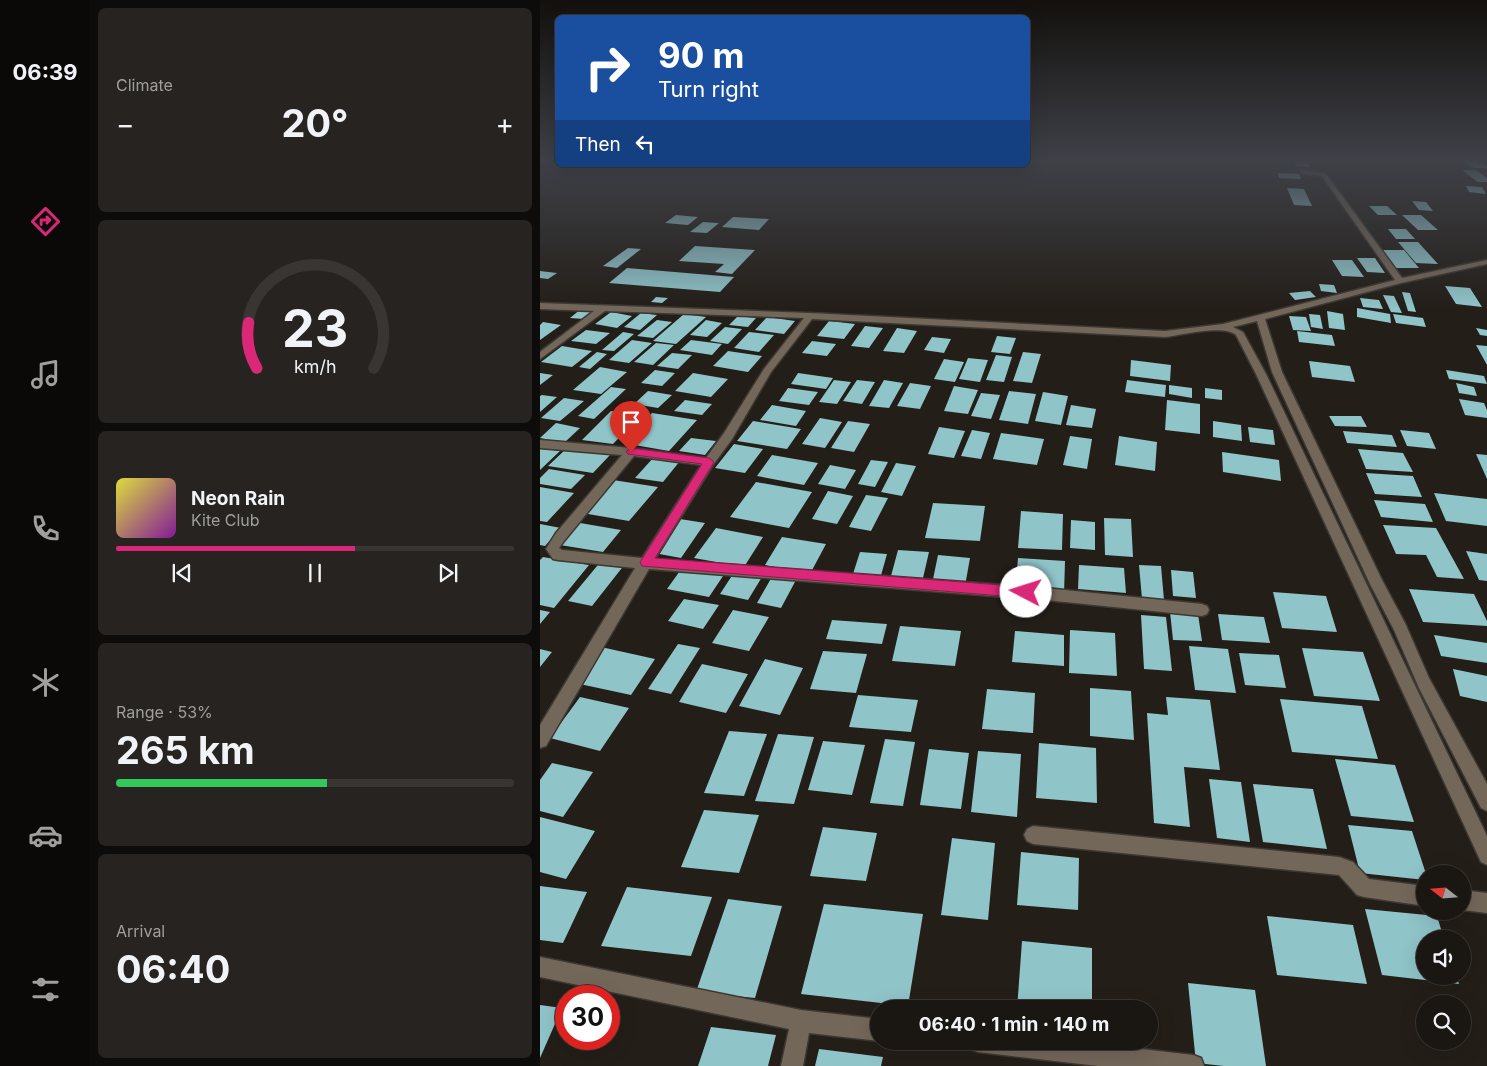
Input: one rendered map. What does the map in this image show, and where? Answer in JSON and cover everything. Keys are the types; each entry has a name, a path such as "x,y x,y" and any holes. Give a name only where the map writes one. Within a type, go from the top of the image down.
{"street":[{"path":"1349,210 1400,281"},
{"path":"540,306 810,316 1165,334 1224,328 1400,281 1487,262"},
{"path":"540,356 603,308"},
{"path":"540,740 646,562 709,462 728,436 767,371 810,316"},
{"path":"1256,318 1269,373 1487,856"},
{"path":"1224,328 1235,330 1240,334 1269,373 1400,627 1424,683 1487,802"},
{"path":"540,444 631,452 709,462"},
{"path":"631,452 560,537 552,549 558,555 576,558 1044,594 1202,610"},
{"path":"1033,835 1339,866 1346,870 1364,888 1416,895"},
{"path":"1471,901 1487,903"},
{"path":"540,967 801,1021 870,1029"},
{"path":"792,1066 801,1021"},
{"path":"1055,1050 1192,1066"}],"building":[{"path":"1373,210 1391,210 1397,215 1378,215"},
{"path":"676,215 698,217 688,225 665,223"},
{"path":"1402,215 1421,215 1438,230 1418,230"},
{"path":"733,217 769,219 759,230 722,227"},
{"path":"703,222 719,223 707,233 690,232"},
{"path":"1388,229 1406,229 1415,239 1396,239"},
{"path":"1398,242 1418,242 1438,264 1416,263"},
{"path":"695,246 755,250 732,274 715,272 724,264 679,261"},
{"path":"628,248 641,249 617,268 603,266"},
{"path":"1381,250 1404,250 1419,268 1395,268"},
{"path":"1357,258 1375,258 1385,273 1367,272"},
{"path":"1332,260 1352,260 1364,277 1342,276"},
{"path":"627,268 734,277 720,292 609,283"},
{"path":"540,271 557,273 548,279 540,278"},
{"path":"1319,284 1334,285 1337,293 1321,291"},
{"path":"1445,286 1470,288 1482,307 1456,304"},
{"path":"1310,291 1316,297 1295,300 1289,293"},
{"path":"1402,292 1410,293 1416,312 1408,311"},
{"path":"1383,295 1394,296 1402,313 1391,312"},
{"path":"656,297 668,298 662,303 651,302"},
{"path":"1360,298 1379,300 1383,309 1363,307"},
{"path":"1357,308 1390,314 1391,323 1357,317"},
{"path":"581,309 595,311 584,319 570,318"},
{"path":"1327,311 1343,314 1345,330 1329,328"},
{"path":"611,312 632,316 617,328 595,324"},
{"path":"641,313 657,315 640,330 624,327"},
{"path":"684,314 706,317 676,344 653,341"},
{"path":"1309,314 1320,315 1323,329 1311,327"},
{"path":"1393,314 1423,318 1426,327 1396,323"},
{"path":"738,316 756,318 748,327 729,325"},
{"path":"1289,316 1306,317 1311,331 1293,330"},
{"path":"767,317 795,321 784,334 755,330"},
{"path":"657,320 672,322 653,338 637,336"},
{"path":"706,320 722,323 707,337 690,335"},
{"path":"829,321 855,324 844,339 817,336"},
{"path":"543,322 561,325 540,340 540,325"},
{"path":"865,326 883,328 869,348 851,346"},
{"path":"725,327 742,329 728,344 710,341"},
{"path":"897,328 917,331 904,353 883,351"},
{"path":"1476,328 1487,330 1487,336 1480,335"},
{"path":"586,330 610,333 596,344 571,341"},
{"path":"1297,331 1332,335 1335,346 1299,342"},
{"path":"623,332 634,334 614,351 602,350"},
{"path":"749,332 774,335 759,352 734,348"},
{"path":"997,336 1016,338 1010,354 991,352"},
{"path":"932,337 951,339 944,353 924,350"},
{"path":"632,340 652,343 629,363 609,360"},
{"path":"691,340 722,344 712,355 680,350"},
{"path":"812,341 836,344 827,356 802,353"},
{"path":"656,343 674,345 653,365 634,362"},
{"path":"1476,345 1487,346 1487,365"},
{"path":"562,346 592,351 572,367 541,362"},
{"path":"728,351 762,356 748,372 713,366"},
{"path":"597,352 607,354 590,369 579,367"},
{"path":"1023,352 1041,354 1032,383 1013,381"},
{"path":"672,353 692,355 678,369 657,366"},
{"path":"996,355 1012,357 1004,382 986,380"},
{"path":"968,358 988,360 980,382 959,379"},
{"path":"944,359 964,362 955,382 934,379"},
{"path":"1131,360 1171,365 1170,381 1130,376"},
{"path":"1309,361 1350,366 1355,382 1312,377"},
{"path":"600,367 627,372 601,394 573,390"},
{"path":"655,370 675,373 662,386 641,383"},
{"path":"1446,370 1484,376 1487,384 1449,379"},
{"path":"540,373 553,375 540,385"},
{"path":"693,373 728,379 711,397 675,391"},
{"path":"798,373 833,378 826,389 791,384"},
{"path":"834,380 851,382 837,404 819,402"},
{"path":"857,380 875,382 862,404 843,401"},
{"path":"884,380 903,383 889,408 869,406"},
{"path":"1127,380 1166,385 1165,397 1125,392"},
{"path":"910,383 931,386 920,409 897,406"},
{"path":"1456,383 1474,387 1477,396 1459,393"},
{"path":"1169,385 1192,388 1192,398 1169,394"},
{"path":"954,386 978,390 968,414 944,411"},
{"path":"611,387 626,389 594,419 578,416"},
{"path":"788,388 818,392 809,405 779,401"},
{"path":"1205,388 1222,390 1222,400 1205,398"},
{"path":"648,391 672,395 658,408 634,404"},
{"path":"1009,391 1036,394 1028,424 999,420"},
{"path":"1043,392 1068,396 1061,425 1035,421"},
{"path":"981,393 1000,395 991,419 971,416"},
{"path":"540,396 557,397 540,412"},
{"path":"564,398 584,401 560,421 541,418"},
{"path":"1459,399 1484,403 1487,410 1487,418 1465,415"},
{"path":"685,400 712,404 702,415 674,411"},
{"path":"1167,400 1200,404 1200,434 1165,430"},
{"path":"772,405 806,411 796,426 760,420"},
{"path":"1071,405 1096,409 1092,428 1066,425"},
{"path":"611,411 641,415 613,444 582,440"},
{"path":"652,413 697,420 669,451 623,443"},
{"path":"1329,416 1361,416 1367,427 1335,426"},
{"path":"820,418 842,422 825,448 802,444"},
{"path":"753,421 801,429 787,449 737,441"},
{"path":"848,421 870,424 854,452 831,448"},
{"path":"1213,421 1241,425 1242,441 1213,437"},
{"path":"556,423 580,428 564,443 540,438"},
{"path":"939,427 965,431 954,458 928,454"},
{"path":"1248,427 1273,430 1275,445 1250,442"},
{"path":"972,430 990,433 981,459 961,456"},
{"path":"1400,430 1429,433 1436,449 1407,446"},
{"path":"1343,431 1392,435 1397,447 1347,443"},
{"path":"1001,433 1044,439 1037,465 993,459"},
{"path":"1070,436 1092,439 1087,469 1063,465"},
{"path":"1119,436 1157,442 1155,471 1115,465"},
{"path":"691,438 716,441 705,455 679,451"},
{"path":"734,444 763,449 745,473 715,468"},
{"path":"540,448 560,451 540,470"},
{"path":"567,448 610,455 593,473 548,466"},
{"path":"1358,449 1403,453 1413,472 1366,469"},
{"path":"1222,452 1279,460 1281,481 1223,472"},
{"path":"1476,454 1487,455 1487,479"},
{"path":"772,455 818,463 804,485 757,476"},
{"path":"654,457 680,461 663,482 635,478"},
{"path":"871,460 888,462 875,487 858,484"},
{"path":"896,463 916,466 902,496 881,492"},
{"path":"830,465 856,470 845,489 818,484"},
{"path":"549,469 585,475 571,489 540,484 540,478"},
{"path":"1366,473 1413,476 1422,497 1375,494"},
{"path":"613,480 658,487 629,521 582,513"},
{"path":"756,482 812,492 789,528 730,517"},
{"path":"540,487 574,493 547,522 540,521"},
{"path":"828,491 853,496 837,524 812,519"},
{"path":"1434,493 1487,499 1487,526 1446,521"},
{"path":"866,495 888,498 871,531 849,527"},
{"path":"1374,500 1425,504 1433,522 1381,517"},
{"path":"933,503 985,506 980,541 925,538"},
{"path":"1021,511 1063,514 1062,550 1018,548"},
{"path":"1104,518 1131,519 1133,557 1105,555"},
{"path":"680,519 705,523 681,558 654,553"},
{"path":"1071,520 1095,522 1095,550 1070,548"},
{"path":"580,523 621,530 603,552 560,545"},
{"path":"540,524 561,528 545,546 540,545"},
{"path":"1383,525 1436,528 1464,579 1437,577 1426,555 1396,554"},
{"path":"716,528 763,537 744,567 694,558"},
{"path":"782,537 826,544 810,574 765,565"},
{"path":"898,550 929,552 923,578 891,576"},
{"path":"1466,551 1487,554 1487,581 1479,580"},
{"path":"860,552 887,554 880,579 852,577"},
{"path":"938,555 970,558 965,586 932,584"},
{"path":"543,557 589,565 554,608 540,605 540,560"},
{"path":"1018,558 1065,561 1064,595 1015,592"},
{"path":"602,560 625,564 592,606 568,601"},
{"path":"1079,565 1124,568 1126,593 1078,589"},
{"path":"1139,565 1161,566 1164,600 1142,599"},
{"path":"682,568 723,576 709,597 667,589"},
{"path":"1171,570 1193,572 1196,598 1173,596"},
{"path":"735,571 762,577 748,600 720,594"},
{"path":"773,575 796,580 781,608 757,603"},
{"path":"1409,589 1474,594 1487,621 1487,626 1423,622"},
{"path":"1273,592 1326,596 1337,632 1282,628"},
{"path":"684,599 719,605 703,629 668,621"},
{"path":"540,610 550,612 540,624"},
{"path":"733,610 769,617 749,651 712,643"},
{"path":"1170,612 1198,614 1202,641 1173,640"},
{"path":"1218,614 1264,617 1270,643 1222,640"},
{"path":"1141,615 1166,617 1172,671 1144,669"},
{"path":"832,620 887,624 882,644 826,639"},
{"path":"900,626 961,631 955,666 892,661"},
{"path":"1070,630 1115,633 1117,676 1069,673"},
{"path":"1015,631 1064,635 1064,666 1012,662"},
{"path":"1434,635 1487,643 1487,663 1441,656"},
{"path":"678,644 700,648 671,694 648,689"},
{"path":"1189,646 1228,649 1236,693 1195,690"},
{"path":"601,647 655,659 631,695 575,683"},
{"path":"1302,648 1363,652 1380,701 1314,696"},
{"path":"540,649 552,652 540,667"},
{"path":"823,651 867,654 856,693 810,689"},
{"path":"1239,653 1279,655 1286,688 1245,685"},
{"path":"765,659 803,668 780,715 739,706"},
{"path":"702,664 748,674 726,713 679,702"},
{"path":"1453,669 1487,676 1487,702 1460,696"},
{"path":"1090,688 1131,691 1134,740 1090,736"},
{"path":"987,689 1035,693 1033,733 982,729"},
{"path":"858,695 918,700 911,732 849,727"},
{"path":"580,697 629,708 600,751 550,738"},
{"path":"1166,697 1210,700 1220,770 1184,767 1190,827 1154,823 1147,713 1168,715"},
{"path":"1280,699 1362,706 1378,759 1292,752"},
{"path":"729,731 767,734 744,796 704,793"},
{"path":"778,734 814,737 794,804 755,801"},
{"path":"885,739 915,742 903,806 870,803"},
{"path":"823,741 865,745 852,795 808,790"},
{"path":"1039,743 1096,748 1097,803 1036,798"},
{"path":"929,749 969,753 961,809 920,805"},
{"path":"978,751 1021,754 1017,817 971,812"},
{"path":"1335,759 1395,765 1414,822 1351,816"},
{"path":"552,763 593,772 563,817 540,811 540,780"},
{"path":"1209,779 1241,782 1250,842 1217,838"},
{"path":"1253,784 1313,789 1327,849 1263,842"},
{"path":"704,810 759,815 739,873 681,867"},
{"path":"540,817 595,831 566,879 540,872"},
{"path":"1348,825 1412,831 1423,865 1416,865 1416,879 1360,873"},
{"path":"823,827 877,833 866,881 810,876"},
{"path":"952,838 995,843 988,920 941,915"},
{"path":"1021,852 1079,858 1078,910 1017,905"},
{"path":"540,886 587,892 563,943 540,940"},
{"path":"627,887 712,897 691,956 601,946"},
{"path":"728,899 782,906 755,998 696,992"},
{"path":"824,904 923,914 909,1000 870,1000 870,1002 801,994"},
{"path":"1365,909 1416,914 1416,920 1438,920 1441,930 1416,930 1416,979 1382,975"},
{"path":"1267,916 1353,925 1367,984 1277,975"},
{"path":"1022,941 1092,948 1092,1000 1018,1000"},
{"path":"1188,983 1255,990 1266,1066 1224,1066 1196,1063"},
{"path":"540,1005 555,1007 555,1024 540,1058"},
{"path":"711,1027 776,1035 768,1066 698,1066"},
{"path":"819,1049 883,1057 881,1066 815,1066"}],"route":[{"path":"631,452 709,462 646,562 1026,592"}]}
